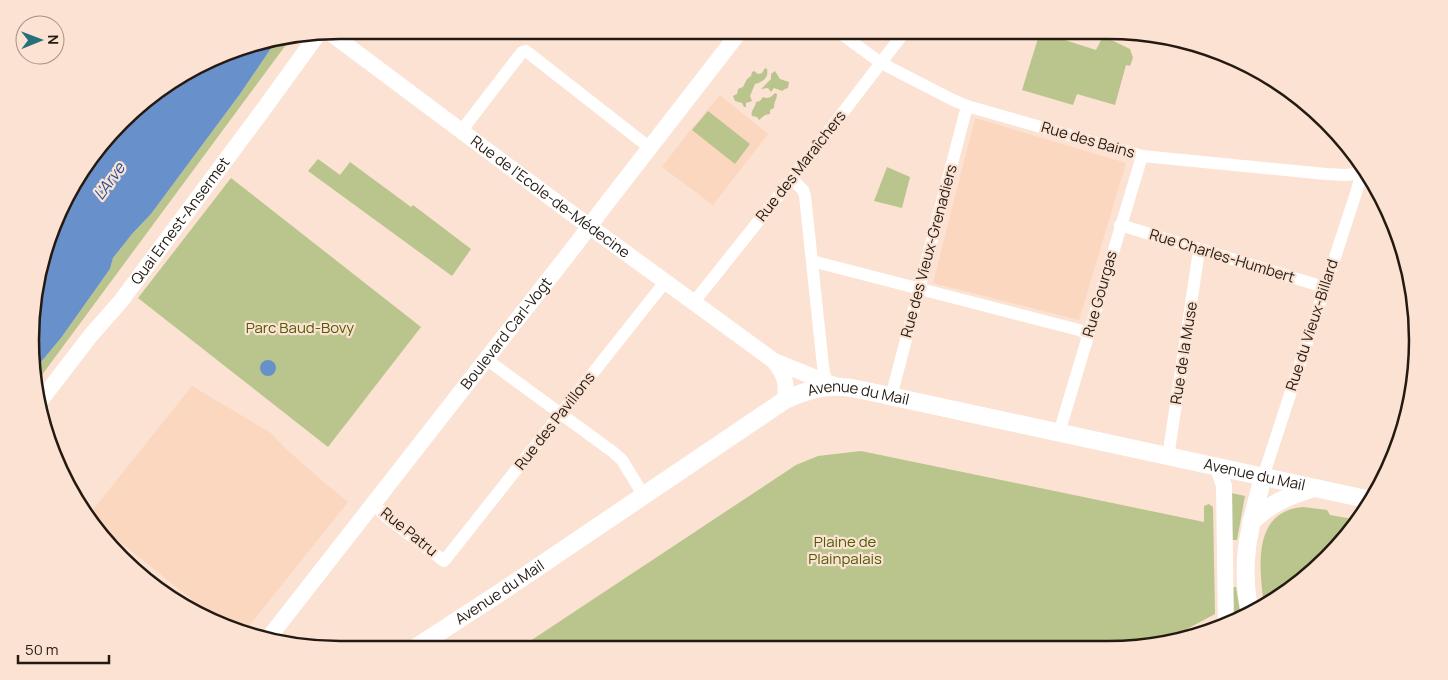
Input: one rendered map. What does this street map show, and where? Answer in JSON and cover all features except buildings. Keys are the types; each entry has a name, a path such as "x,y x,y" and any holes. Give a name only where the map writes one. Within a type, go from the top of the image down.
{"main road":[{"name":"Avenue du Mail","path":"426,641 785,400 804,392 833,384 1364,498"},
{"path":"1249,606 1246,591 1245,559 1251,522 1263,477"},
{"path":"1251,522 1265,509 1283,498 1314,488"}],"street":[{"name":"Rue de l'Ecole-de-Médecine","path":"338,39 590,227 774,360"},
{"name":"Boulevard Carl-Vogt","path":"272,633 590,227 734,39"},
{"name":"Rue des Bains","path":"848,39 881,63 967,106 1142,156 1326,174 1358,173"},
{"name":"Rue des Maraîchers","path":"694,302 899,39"},
{"name":"Quai Ernest-Ansermet","path":"44,396 91,335 113,311 314,40"},
{"path":"462,130 522,52 526,51 650,148"},
{"name":"Rue des Vieux-Grenadiers","path":"891,397 967,106"},
{"name":"Rue Gourgas","path":"1058,433 1142,156"},
{"name":"Rue du Vieux-Billard","path":"1263,477 1361,177"},
{"path":"792,178 803,190 805,196 812,261 833,384"},
{"name":"Rue Charles-Humbert","path":"1120,224 1324,287"},
{"name":"Rue de la Muse","path":"1168,456 1198,257 1202,250"},
{"path":"812,261 1079,330 1088,334"},
{"name":"Rue des Pavillons","path":"444,561 665,282"},
{"path":"486,359 622,460 644,496"},
{"path":"774,360 833,384"},
{"path":"774,360 783,373 786,382 785,400"},
{"path":"1218,468 1224,486 1226,617"},
{"name":"Rue Patru","path":"373,503 385,516 444,561"}],"shaded area":[{"path":"720,95 768,134 713,205 662,167"},
{"path":"975,118 1126,163 1079,320 933,283"},
{"path":"192,386 271,433 285,448 348,502 248,627 201,607 109,533 92,510"}],"green space":[{"path":"1038,39 1062,39 1096,50 1102,39 1109,39 1130,49 1133,58 1130,66 1126,65 1115,105 1077,94 1073,105 1022,90"},
{"path":"287,44 41,377 39,364 61,338 110,269 113,258 151,214 240,94 272,47"},
{"path":"765,68 767,69 766,77 763,81 755,84 750,96 752,101 746,103 746,107 744,107 742,103 735,101 733,96 737,94 738,89 743,87 752,72 762,73"},
{"path":"775,71 780,79 789,82 788,88 782,91 774,88 771,92 768,88 761,89 771,79 771,74"},
{"path":"775,93 777,97 774,108 770,110 770,114 765,115 759,120 757,117 752,116 756,102 760,101 763,97 770,97"},
{"path":"708,111 750,144 735,164 692,130"},
{"path":"318,159 340,175 350,162 411,207 413,205 471,249 452,276 308,171"},
{"path":"887,167 910,177 902,208 874,201"},
{"name":"Parc Baud-Bovy","path":"231,178 421,327 328,447 138,298"},
{"name":"Plaine de Plainpalais","path":"861,451 1204,522 1204,506 1209,504 1213,507 1215,614 1181,632 1128,641 530,641 796,465 818,456"},
{"path":"1231,493 1245,496 1237,540 1231,540"},
{"path":"1303,507 1327,510 1330,515 1350,518 1334,539 1307,566 1263,598 1261,575 1262,544 1267,530 1275,519 1286,511"},
{"path":"1233,587 1236,587 1240,611 1233,614"}],"water":[{"name":"L'Arve","path":"272,47 240,94 151,214 113,258 110,269 61,338 39,364 39,320 49,262 70,207 79,189 101,157 141,114 189,79 243,55"},
{"path":"268,360 276,368 268,376 260,368"}]}
